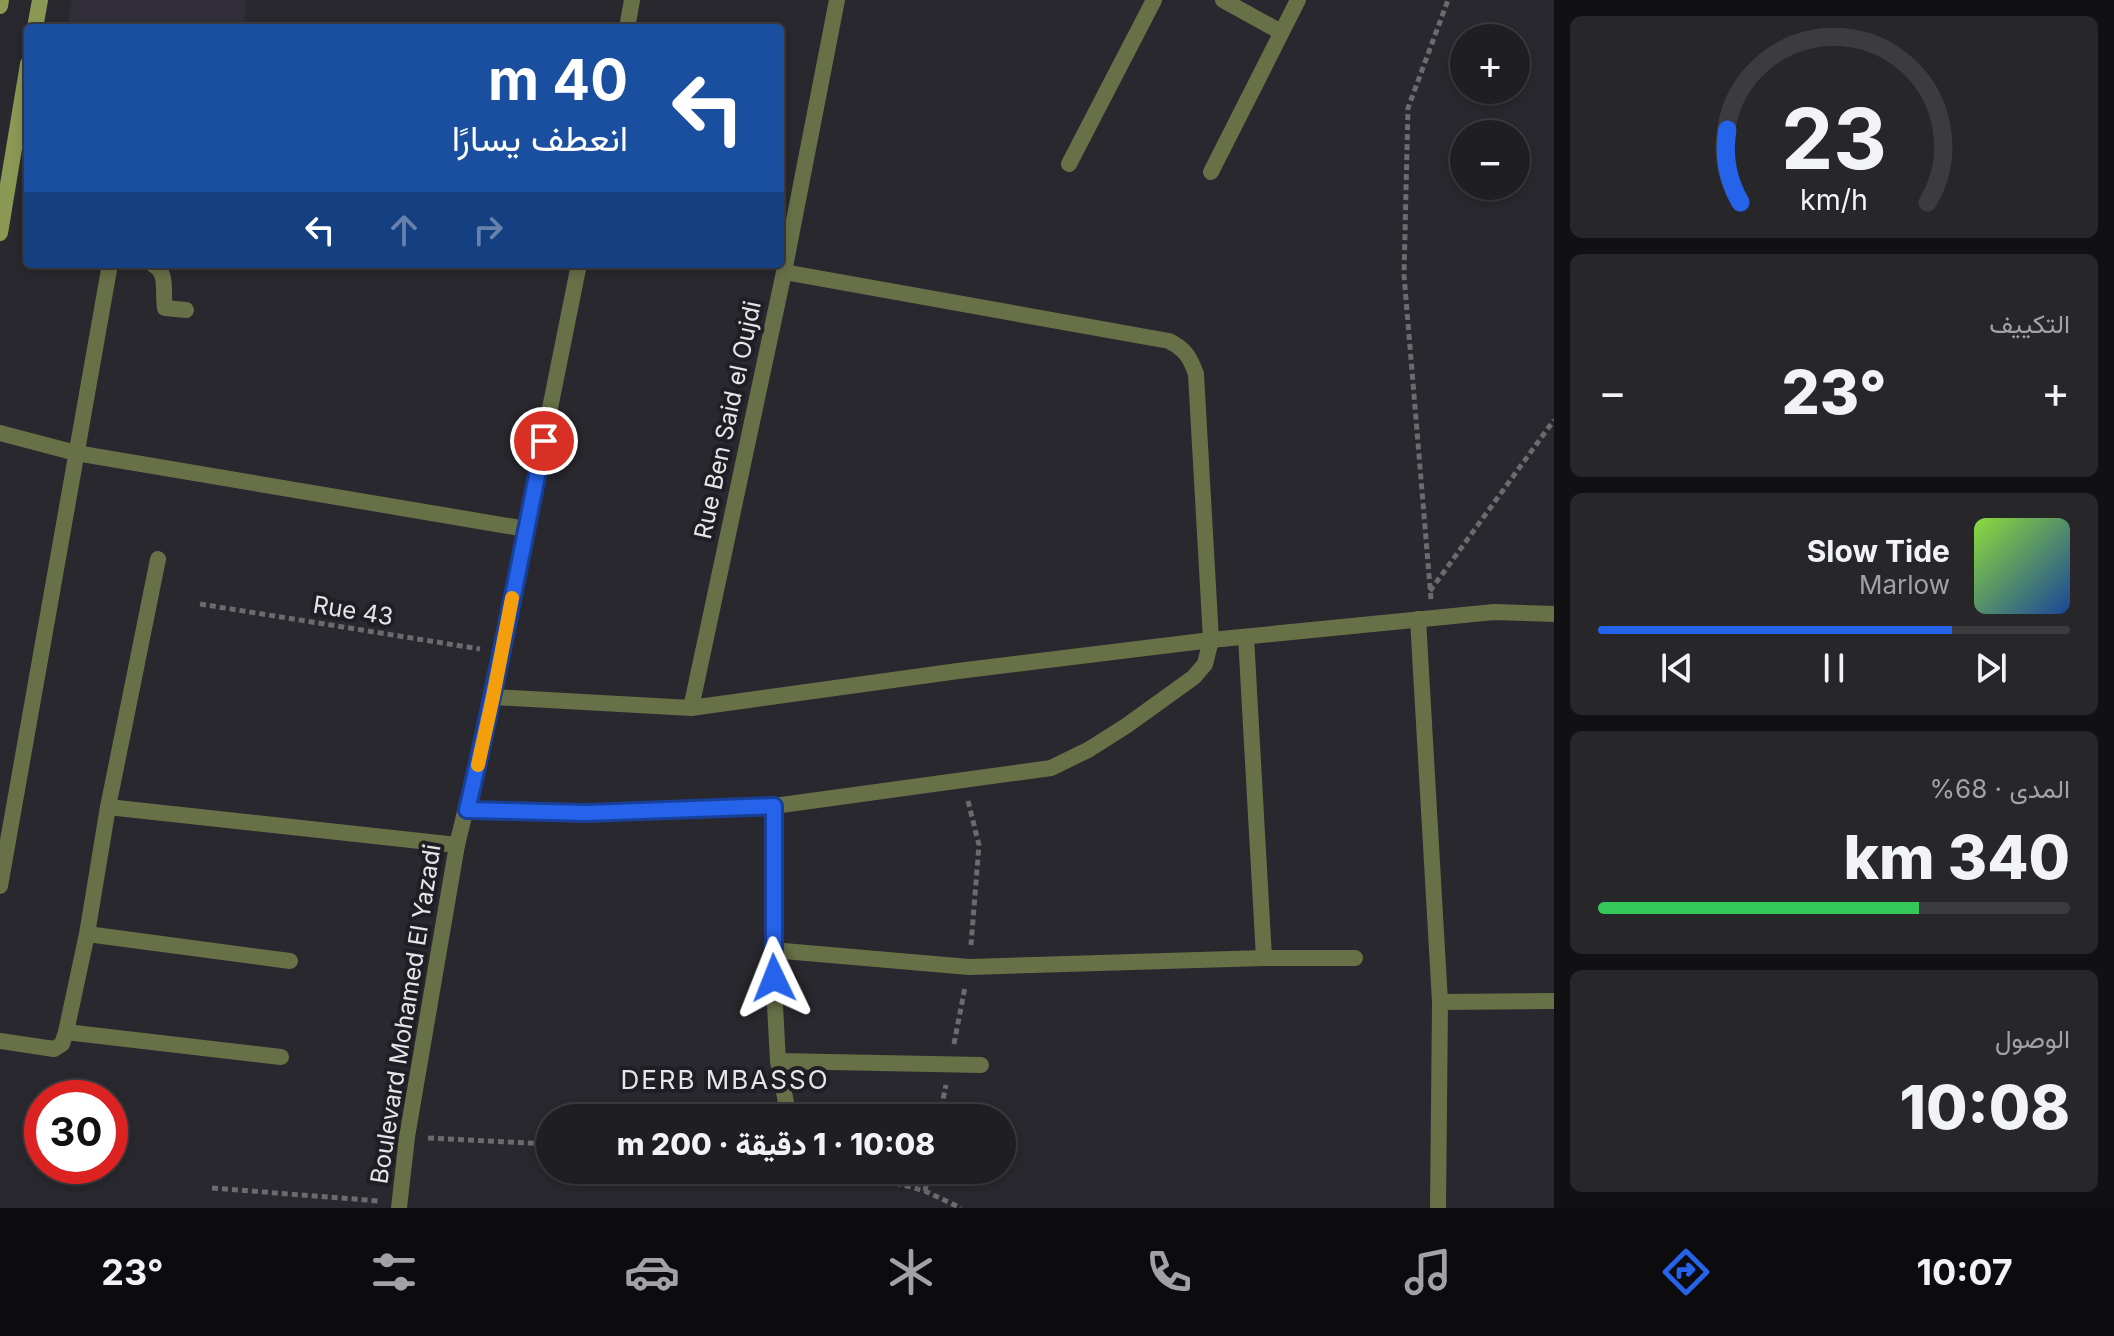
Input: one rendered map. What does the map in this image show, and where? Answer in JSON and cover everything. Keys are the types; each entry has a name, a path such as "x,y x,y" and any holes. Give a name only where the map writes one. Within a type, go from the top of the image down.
{"main road":[{"path":"0,6 1,0"},
{"path":"36,24 40,0"},
{"path":"0,233 24,95"}],"street":[{"path":"628,24 632,0"},
{"name":"Rue Ben Said el Oujdi","path":"691,708 784,272 837,0"},
{"path":"1069,164 1154,0"},
{"path":"1223,0 1281,32"},
{"path":"1211,172 1298,0"},
{"path":"0,886 109,268"},
{"path":"159,268 163,276 165,308 186,310"},
{"name":"Boulevard Mohamed El Yazadi","path":"400,1205 407,1137 457,845 493,697 578,268"},
{"path":"467,810 588,813 774,806 1051,768 1101,742 1194,677 1205,664 1211,640 1196,374 1183,348 1169,341 784,272"},
{"path":"0,433 76,453 526,529"},
{"path":"0,1041 54,1049 62,1044 66,1032 158,559"},
{"path":"493,697 691,708 1211,640 1494,612 1554,614"},
{"path":"1426,618 1440,1002 1438,1208"},
{"path":"1246,637 1264,958"},
{"path":"774,806 772,950 778,1061 786,1104"},
{"path":"108,807 457,845"},
{"path":"87,934 290,961"},
{"path":"772,950 969,967 1355,958"},
{"path":"1440,1002 1554,1001"},
{"path":"66,1032 281,1057"},
{"path":"778,1061 981,1065"}],"path":[{"path":"1426,618 1430,591 1404,275 1408,108 1448,0"},
{"path":"1430,591 1554,420"},
{"name":"Rue 43","path":"200,604 501,652"},
{"path":"407,1137 536,1143"},
{"path":"899,1184 925,1191 946,1204 961,1208"},
{"path":"925,1191 926,1184"},
{"path":"212,1188 400,1205"}],"shaded area":[{"path":"72,0 247,0 243,24 68,24"}],"slow traffic":[{"path":"478,765 512,598"}],"district":[{"name":"DERB MBASSO","path":"725,1080"}],"route":[{"path":"544,441 467,810 588,813 774,806 774,978"}]}
